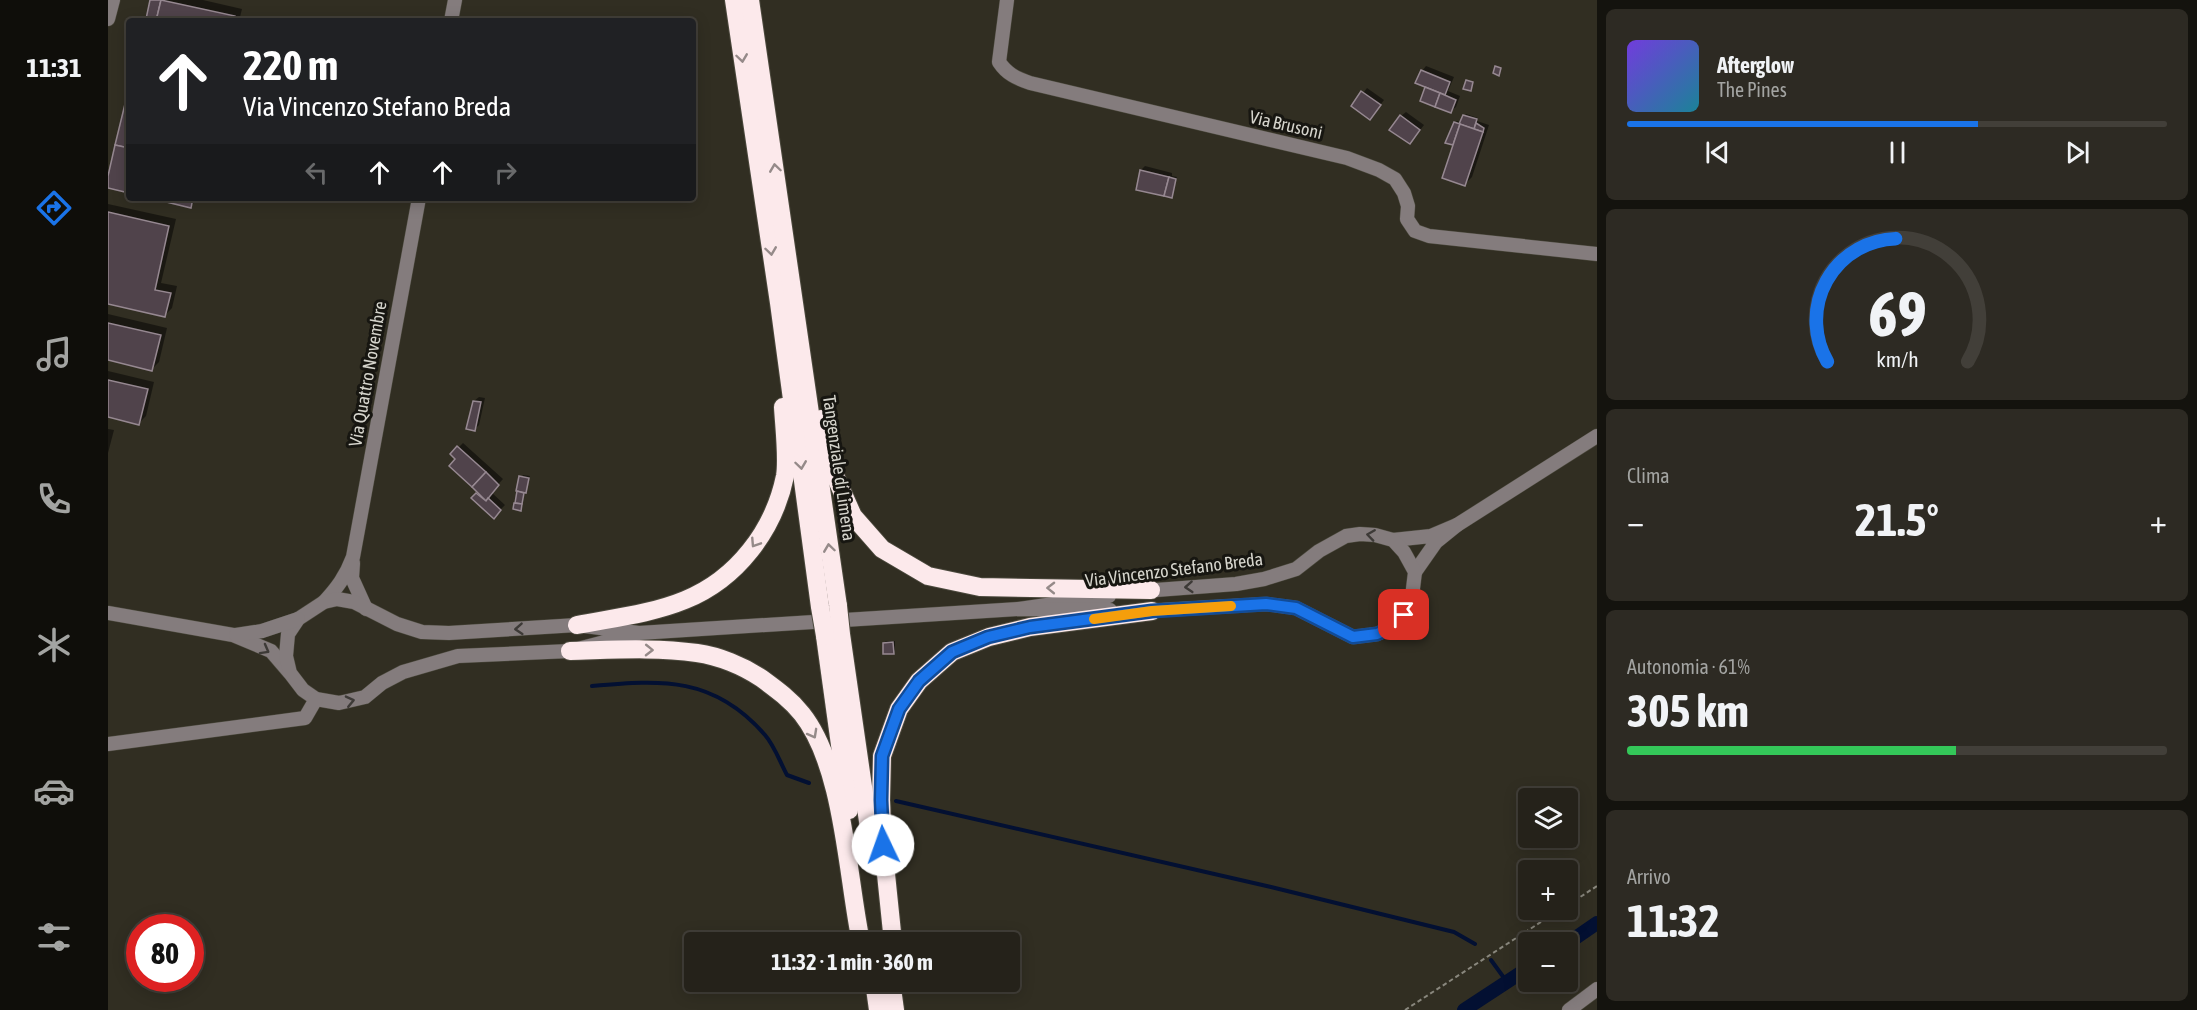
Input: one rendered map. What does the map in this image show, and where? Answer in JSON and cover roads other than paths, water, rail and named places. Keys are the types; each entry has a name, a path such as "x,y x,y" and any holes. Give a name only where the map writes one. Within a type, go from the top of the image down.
{"highway":[{"name":"Tangenziale di Limena","path":"734,0 779,303 829,606"},
{"name":"Tangenziale di Limena","path":"750,0 789,269 867,932"},
{"path":"789,269 809,339 819,406 832,469 853,516 882,549 928,576 980,587 1151,590"},
{"path":"577,625 684,601 712,587 749,554 772,517 785,474 779,303"},
{"path":"892,932 883,845 882,756 899,709 919,681 952,652 988,637 1030,627 1152,611"},
{"name":"Tangenziale di Limena","path":"833,635 883,932"},
{"path":"570,651 654,650 700,653 746,669 783,693 802,715 817,738 827,764 837,800 859,932"}],"street":[{"path":"108,19 113,0"},
{"path":"452,18 455,0"},
{"name":"Via Brusoni","path":"1006,0 999,62 1004,70 1013,77 1030,83 1347,158 1379,170 1395,179 1404,193 1408,206 1407,219 1415,231 1429,236 1597,254"},
{"name":"Via Quattro Novembre","path":"366,609 352,578 353,557 418,201"},
{"name":"Via Vincenzo Stefano Breda","path":"324,602 337,599 354,602 397,624 422,632 449,633 577,625 639,633 1019,609 1152,611 1266,604 1296,608 1353,637 1377,634 1397,625 1411,605 1415,572 1436,542 1457,525 1597,436"},
{"name":"Via Vincenzo Stefano Breda","path":"1019,609 1151,590 1236,584 1264,579 1296,569 1319,551 1346,536 1375,535 1394,540 1431,536 1457,525"},
{"path":"1394,540 1415,572"},
{"name":"Via Quattro Novembre","path":"324,602 347,573 353,557"},
{"path":"234,635 262,631 298,619 324,602"},
{"path":"108,613 234,635 271,651 303,690 316,699 305,718 108,744"},
{"path":"290,673 286,656 288,634 298,619"},
{"name":"Via Vincenzo Stefano Breda","path":"316,699 339,704 365,698 382,683 403,672 458,656 570,651 639,633"},
{"path":"1569,1010 1597,989"}],"waterway":[{"path":"592,686 664,683 706,692 746,716 765,735 787,775 809,783"},
{"path":"896,801 1271,887 1454,932 1475,944"},
{"path":"1578,936 1597,923"},
{"path":"1491,960 1507,982"},
{"path":"1464,1010 1518,975"}]}
